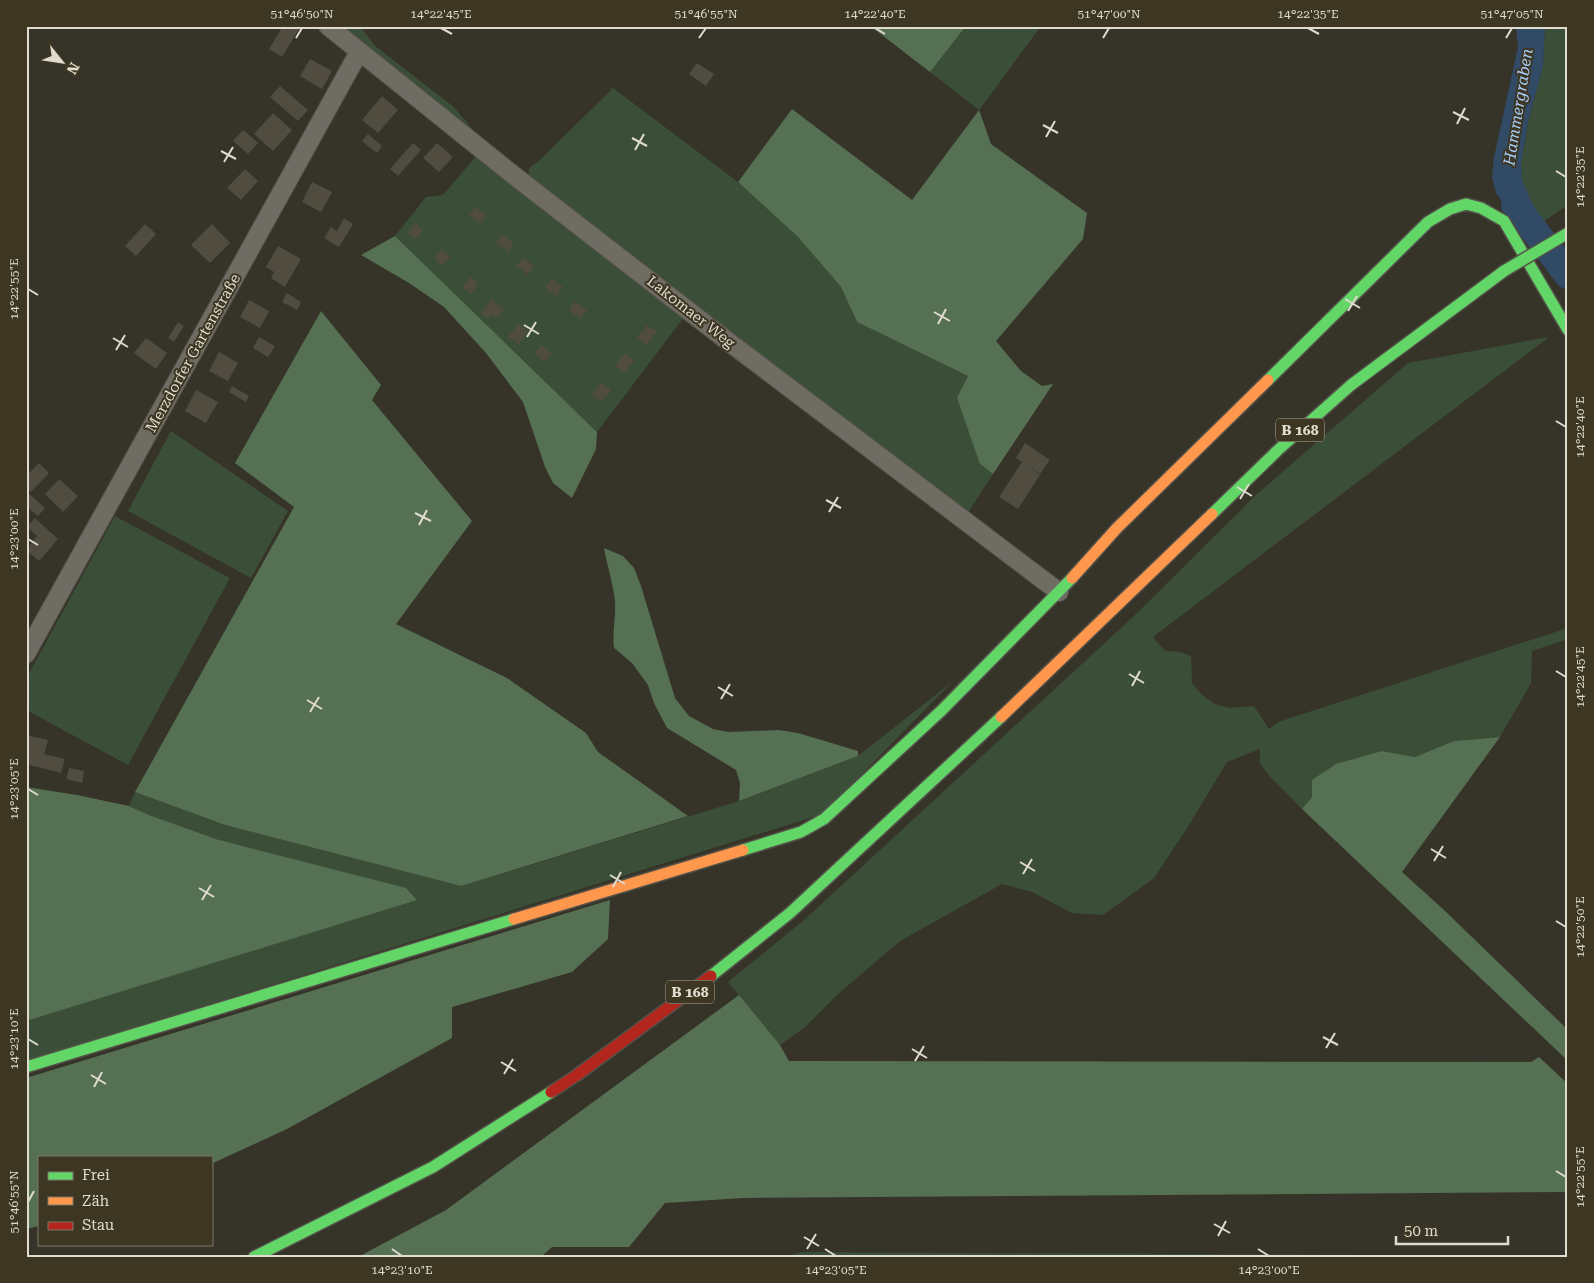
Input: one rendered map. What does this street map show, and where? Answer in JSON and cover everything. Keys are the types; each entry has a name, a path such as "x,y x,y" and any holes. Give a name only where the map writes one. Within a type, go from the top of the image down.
{"street":[{"name":"Lakomaer Weg","path":"328,26 520,180 1059,592"},
{"name":"Merzdorfer Gartenstraße","path":"26,654 359,52"},
{"path":"26,1067 801,832 824,819 942,710 1059,592 1117,528 1428,222 1452,207 1469,203 1486,210 1504,221 1568,330"},
{"name":"B 168","path":"254,1257 292,1240 433,1167 577,1075 709,978 790,913 866,844 1071,651 1278,450 1351,386 1504,271 1568,234"}],"green space":[{"path":"339,26 360,26 375,46 454,107 477,135"},
{"path":"870,26 966,26 930,72"},
{"path":"966,26 1041,26 979,110 930,72"},
{"path":"1545,26 1568,26 1568,205 1541,223 1522,180 1521,163 1528,123 1543,66"},
{"path":"613,88 738,182 798,237 841,287 857,322 968,376 980,464 993,474 967,514 528,179 529,168 540,160"},
{"path":"792,109 912,200 979,110 991,144 1087,213 1083,239 996,341 1021,371 1042,386 1053,384 993,474 980,464 957,398 968,376 857,322 841,287 798,237 738,182"},
{"path":"477,155 685,316 597,432 395,236 426,197 443,195"},
{"path":"395,236 597,432 596,449 572,498 553,483 545,467 523,402 486,353 444,307 409,283 361,255"},
{"path":"321,311 381,385 372,400 472,521 396,624 507,678 586,733 598,752 688,816 461,886 225,825 135,792 294,507 235,463"},
{"path":"1549,337 1153,637 1165,651 1180,652 1191,656 1192,683 1201,694 1215,704 1229,708 1254,706 1269,729 1278,722 1568,628 1568,639 1532,651 1531,683 1500,737 1454,741 1415,757 1382,751 1312,797 1302,809 1271,778 1260,763 1260,749 1227,762 1154,878 1103,915 1072,913 1032,892 1002,884 900,941 837,995 804,1028 780,1045 728,982 804,920 1134,616 1256,495 1408,363"},
{"path":"171,431 288,511 251,578 128,511"},
{"path":"115,516 230,578 128,765 26,710 26,679"},
{"path":"604,548 623,556 634,568 675,698 689,716 713,729 728,732 779,730 798,733 858,751 858,756 739,801 740,783 736,770 667,728 654,703 648,685 632,663 614,648 615,601"},
{"path":"952,682 823,814 26,1061 26,1021 219,840 129,806 135,792 225,825 461,886 739,801 858,756"},
{"path":"1500,737 1402,872 1568,1030 1568,1061 1302,809 1312,797 1312,780 1336,764 1382,751 1415,757 1454,741"},
{"path":"26,787 129,806 219,840 406,888 417,900 26,1021"},
{"path":"610,900 608,939 572,972 452,1007 452,1038 287,1129 212,1164 212,1156 38,1156 38,1226 26,1229 26,1078"},
{"path":"739,995 780,1045 789,1061 1531,1062 1539,1057 1568,1084 1568,1192 743,1198 665,1203 629,1247 552,1247 541,1257 358,1257 446,1210"},
{"path":"801,1252 1568,1256 1568,1257 785,1257"}],"water":[{"path":"1516,26 1545,26 1543,66 1528,122 1521,163 1522,180 1541,223 1525,234 1496,193 1492,177 1494,157 1518,47"}],"building":[{"path":"283,26 293,26 299,29 282,57 269,49"},
{"path":"310,59 332,71 322,89 300,76"},
{"path":"697,63 714,74 706,86 689,74"},
{"path":"280,86 308,110 298,121 270,97"},
{"path":"382,96 398,110 378,133 362,120"},
{"path":"273,113 292,130 273,151 254,134"},
{"path":"243,130 258,143 248,154 233,141"},
{"path":"368,134 382,146 377,153 362,141"},
{"path":"413,143 421,150 398,176 390,169"},
{"path":"437,143 453,157 439,172 423,158"},
{"path":"245,169 258,181 241,200 227,188"},
{"path":"312,182 332,192 321,212 302,202"},
{"path":"475,207 487,215 480,224 469,216"},
{"path":"344,218 353,224 339,247 324,238 331,227 337,231"},
{"path":"415,223 423,230 416,240 407,233"},
{"path":"145,224 156,234 136,256 125,246"},
{"path":"212,224 230,243 210,263 191,245"},
{"path":"503,234 514,243 508,252 496,243"},
{"path":"278,246 301,259 285,287 271,278 274,272 266,267"},
{"path":"442,249 451,256 443,266 434,259"},
{"path":"523,257 534,266 528,275 516,266"},
{"path":"470,277 478,284 471,294 462,287"},
{"path":"552,279 563,287 556,296 545,288"},
{"path":"287,293 301,302 297,310 282,302"},
{"path":"492,299 504,309 496,319 491,315 488,319 481,313"},
{"path":"249,300 269,311 260,328 240,317"},
{"path":"575,301 587,310 580,319 569,310"},
{"path":"178,322 184,326 174,342 168,338"},
{"path":"518,324 528,331 519,344 508,337"},
{"path":"647,325 657,332 647,345 637,338"},
{"path":"259,337 275,346 268,357 253,348"},
{"path":"146,338 167,353 156,369 134,353"},
{"path":"541,345 552,353 545,362 534,354"},
{"path":"219,352 238,363 228,381 209,371"},
{"path":"625,353 635,360 625,373 615,366"},
{"path":"601,382 611,389 602,402 592,395"},
{"path":"232,386 249,396 246,402 229,392"},
{"path":"196,390 218,402 206,423 185,411"},
{"path":"1025,443 1050,460 1040,474 1028,466 1040,475 1018,509 999,497 1022,462 1016,458"},
{"path":"39,463 49,473 31,492 26,487 26,476"},
{"path":"59,479 78,496 63,512 45,494"},
{"path":"26,491 45,508 38,516 26,506"},
{"path":"35,518 58,539 39,561 26,550 37,536 27,527"},
{"path":"26,735 48,740 44,754 65,759 61,773 26,764"},
{"path":"69,768 84,771 82,783 66,779"}],"waterway":[{"name":"Hammergraben","path":"1515,205 1568,275"}],"traffic: fast":[{"path":"1268,380 1428,222 1450,209 1466,204 1481,208 1504,221 1568,330"},
{"path":"1504,271 1568,233"},
{"path":"1212,514 1278,450 1351,385 1504,271"},
{"path":"743,850 801,832 824,819 942,710 1072,578"},
{"path":"711,976 790,913 1001,717"},
{"path":"26,1067 514,919"},
{"path":"254,1257 433,1167 551,1092"}],"traffic: slow":[{"path":"1072,578 1117,528 1268,380"},
{"path":"1001,717 1212,514"},
{"path":"514,919 743,850"}],"traffic: jam":[{"path":"551,1092 711,976"}]}
